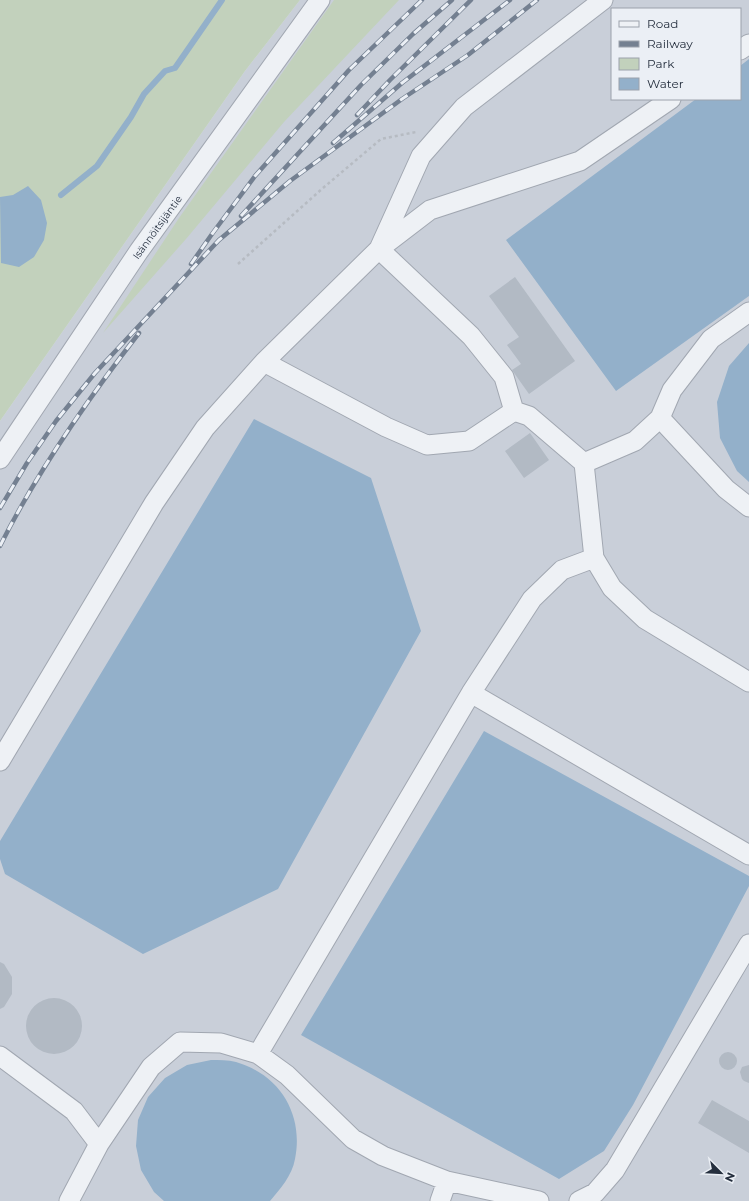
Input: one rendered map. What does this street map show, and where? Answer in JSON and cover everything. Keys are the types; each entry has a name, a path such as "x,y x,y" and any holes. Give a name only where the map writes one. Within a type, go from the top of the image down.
{"street":[{"name":"Isännöitsijäntie","path":"0,460 139,252 320,0"},
{"path":"379,249 421,156 446,127 464,107 603,0"},
{"path":"0,761 158,497 205,428 264,362 379,249 430,210 580,161 670,100"},
{"path":"379,249 471,336 504,377 514,411"},
{"path":"584,463 635,441 660,418 672,390 711,339 749,312"},
{"path":"264,362 386,427 427,445 469,441 514,411"},
{"path":"514,411 529,416 584,463 594,558 612,588 645,619 749,682"},
{"path":"660,418 726,489 749,507"},
{"path":"258,1054 471,693 532,599 562,570 594,558"},
{"path":"471,693 749,855"},
{"path":"579,1201 595,1193 615,1170 749,944"},
{"path":"69,1201 99,1144 151,1067 180,1042 221,1043 258,1054 287,1075 353,1139 383,1156 447,1181 539,1201"},
{"path":"0,1056 74,1111 99,1144"},
{"path":"440,1201 447,1181"}],"path":[{"path":"238,264 323,188 381,139 446,127"}],"shaded area":[{"path":"300,0 749,0 749,1201 0,1201 0,421 245,71"}],"green space":[{"path":"0,0 300,0 245,71 0,421"},
{"path":"334,0 399,0 284,122 186,239 103,333 179,218"}],"water":[{"path":"749,59 749,296 616,391 506,240 695,100 741,100 741,65"},
{"path":"28,186 41,200 47,223 44,240 34,257 19,267 1,263 0,197 13,195"},
{"path":"749,343 749,482 737,471 720,438 717,402 729,366"},
{"path":"254,419 371,478 421,631 278,889 143,954 5,874 0,859 0,841"},
{"path":"484,731 749,876 749,886 633,1105 604,1151 559,1179 301,1035"},
{"path":"211,1060 227,1060 236,1062 260,1073 272,1082 281,1092 288,1104 296,1130 297,1144 295,1159 288,1177 270,1201 164,1201 154,1192 141,1170 136,1146 138,1120 148,1097 165,1078 187,1065"}],"building":[{"path":"515,277 575,361 529,394 512,370 521,364 507,345 519,337 489,296"},
{"path":"530,433 549,460 524,478 505,451"},
{"path":"0,962 4,964 12,977 12,994 4,1007 0,1009"},
{"path":"54,998 65,1000 74,1006 80,1015 82,1026 80,1037 74,1046 65,1052 54,1054 43,1052 34,1046 28,1037 26,1026 28,1015 34,1006 43,1000"},
{"path":"728,1052 734,1055 737,1061 734,1067 728,1070 722,1067 719,1061 722,1055"},
{"path":"749,1065 749,1083 742,1079 740,1072 742,1067"},
{"path":"712,1100 749,1121 749,1153 698,1123"}],"waterway":[{"path":"61,195 97,166 131,117 144,94 165,71 175,68 222,0"}],"railway":[{"path":"191,264 255,176 349,70 422,0"},
{"path":"241,216 361,85 413,34 452,0"},
{"path":"357,115 390,80 471,0"},
{"path":"333,143 402,83 510,0"},
{"path":"0,508 27,463 56,421 95,373 219,240 290,181 402,99 468,55 537,0"},
{"path":"0,546 30,490 64,436 139,333"}]}
